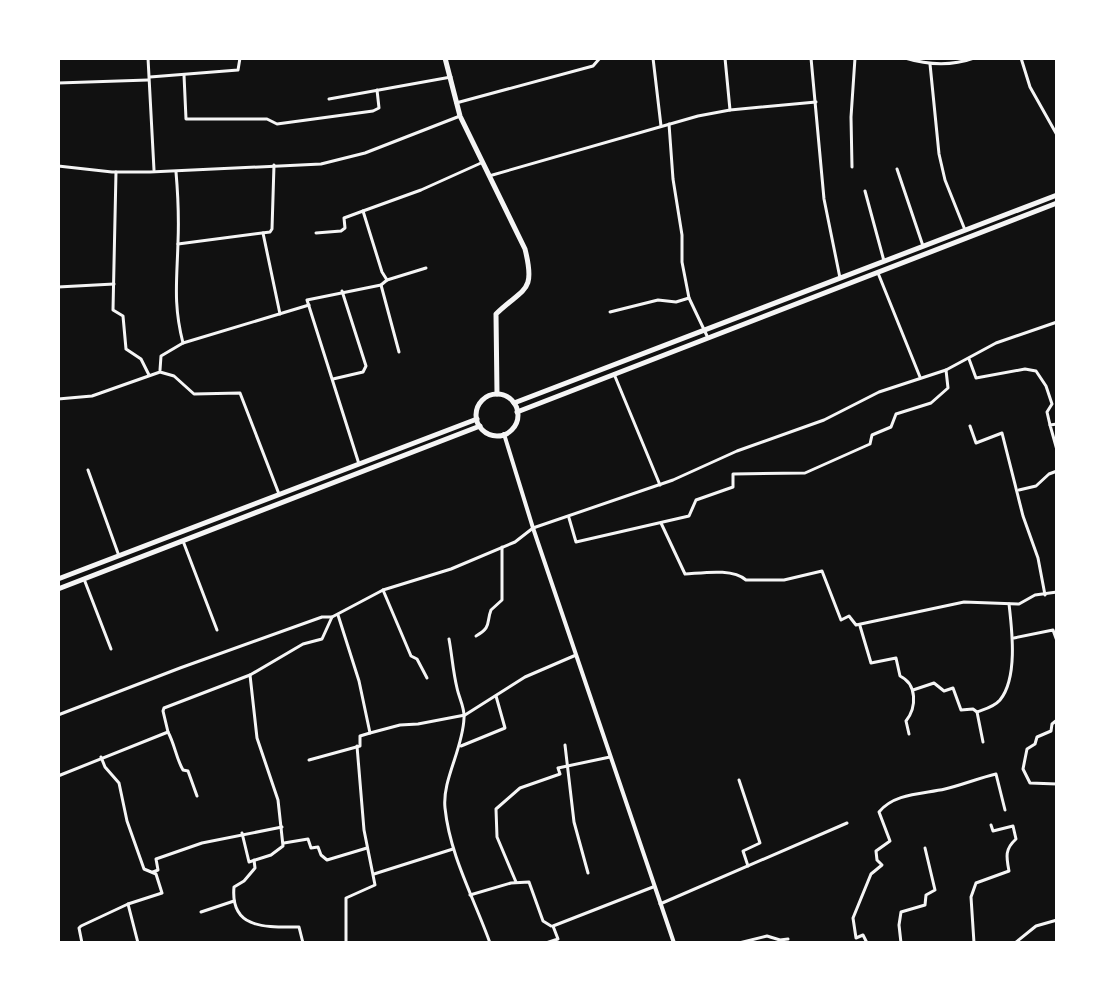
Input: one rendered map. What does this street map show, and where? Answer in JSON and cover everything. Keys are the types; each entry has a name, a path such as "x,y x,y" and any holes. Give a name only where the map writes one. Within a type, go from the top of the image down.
{"main road":[{"path":"445,58 460,116 525,249 531,273 523,293 507,302 496,314 497,394"},
{"path":"514,403 1057,195"},
{"path":"517,412 1057,203"},
{"path":"497,394 506,396 514,403 516,423 504,434 488,433 480,426 477,409 483,400 497,394"},
{"path":"59,585 119,556 477,419"},
{"path":"59,585 84,579 480,426"}],"street":[{"path":"148,58 155,171"},
{"path":"58,83 148,79 238,70 240,58"},
{"path":"456,103 593,66 600,58"},
{"path":"653,58 661,126"},
{"path":"725,58 730,110"},
{"path":"811,58 824,199 840,278"},
{"path":"852,167 855,58"},
{"path":"905,58 930,64 963,62 974,58"},
{"path":"1021,58 1030,87 1057,135"},
{"path":"930,64 939,154 945,180 965,230"},
{"path":"184,75 186,119 267,119 277,124 373,111 379,108 377,90"},
{"path":"329,99 451,77"},
{"path":"489,176 661,126 730,110 816,102"},
{"path":"58,166 116,172 321,164 350,157 460,116"},
{"path":"669,124 673,179 682,235 682,262 689,298 708,338"},
{"path":"316,233 341,231 345,228 346,216 421,190 481,163"},
{"path":"178,244 263,233 272,229 274,165"},
{"path":"897,169 923,246"},
{"path":"176,170 178,244 174,280 176,317 183,343"},
{"path":"116,172 113,310 123,316 126,349 141,359 149,376"},
{"path":"865,191 884,261"},
{"path":"363,211 387,280"},
{"path":"263,233 280,314"},
{"path":"359,464 308,298 381,285 387,280 426,268"},
{"path":"878,273 920,378"},
{"path":"58,287 114,284"},
{"path":"381,285 399,352"},
{"path":"332,379 363,372 366,366 342,291"},
{"path":"610,312 658,300 676,302 689,298"},
{"path":"160,372 161,356 183,343 309,305"},
{"path":"58,715 223,652 322,617 338,615 383,590 451,569 515,542 533,528 660,485 737,451 824,420 879,392 946,370 996,343 1057,322"},
{"path":"969,359 976,378 1025,369 1036,371 1046,386 1052,404 1047,412 1057,450"},
{"path":"569,518 576,542 689,516 696,500 733,487 733,474 805,473 870,444 872,435 891,427 896,414 931,403 948,388 946,370"},
{"path":"58,399 92,396 160,372 177,378 194,394 240,393 279,494"},
{"path":"614,374 660,485"},
{"path":"1050,425 1057,424"},
{"path":"970,426 976,443 1002,433 1038,558 1045,595"},
{"path":"504,434 674,943"},
{"path":"88,470 119,556"},
{"path":"1017,490 1036,486 1057,471"},
{"path":"661,523 685,574 713,572 741,576 746,580 784,580 822,571 841,620 849,616 860,626 964,602 1019,604 1035,595 1057,592"},
{"path":"183,541 217,630"},
{"path":"476,636 485,631 491,620 491,610 502,600 502,547"},
{"path":"84,579 111,649"},
{"path":"383,590 411,656 417,659 427,678"},
{"path":"977,712 1001,699 1009,681 1013,638 1009,604"},
{"path":"338,615 359,681 370,733"},
{"path":"197,796 168,732 164,708 250,675 303,644 322,639 332,617"},
{"path":"860,626 871,663 896,658 900,676 907,678 913,690 912,713 906,721 909,734"},
{"path":"1013,638 1053,630 1057,641"},
{"path":"449,639 465,715 460,747 447,782 445,802 453,849 490,943"},
{"path":"309,760 362,744 360,736 370,733 465,715 525,677 576,655"},
{"path":"242,833 248,861 280,850 284,843 273,779 257,738 250,675"},
{"path":"913,690 934,683 944,691 953,688 961,710 973,709 977,712 983,742"},
{"path":"460,747 505,728 496,696"},
{"path":"1057,720 1052,724 1051,731 1037,737 1035,744 1027,749 1023,769 1030,783 1057,784"},
{"path":"58,776 168,732"},
{"path":"565,745 574,822 588,873"},
{"path":"346,943 346,898 374,887 357,746"},
{"path":"82,943 81,926 128,904 162,893 156,874 144,869 127,821 119,783 105,767 101,757"},
{"path":"516,882 497,837 496,809 520,788 560,774 558,768 610,757"},
{"path":"867,943 863,935 856,938 853,918 871,874 882,865 877,860 876,851 890,841 879,812 883,807 907,796 996,774 1005,810"},
{"path":"739,780 760,843 743,851 748,866"},
{"path":"660,904 847,823"},
{"path":"974,943 971,897 976,883 1009,871 1006,853 1009,844 1016,839 1013,826 993,831 991,825"},
{"path":"153,872 158,870 156,859 202,843 282,827"},
{"path":"284,843 308,839 311,848 318,848 327,860 367,848"},
{"path":"901,943 901,912 925,905 926,895 935,890 925,848"},
{"path":"374,874 453,849"},
{"path":"254,860 255,868 234,887 234,901 239,915 267,927 299,927 303,943"},
{"path":"470,895 516,882 529,882 543,921 553,926 559,941 546,943"},
{"path":"553,926 653,887"},
{"path":"201,912 234,901"},
{"path":"128,904 138,943"},
{"path":"1015,943 1036,926 1057,920"},
{"path":"739,943 767,936 788,939"}]}
